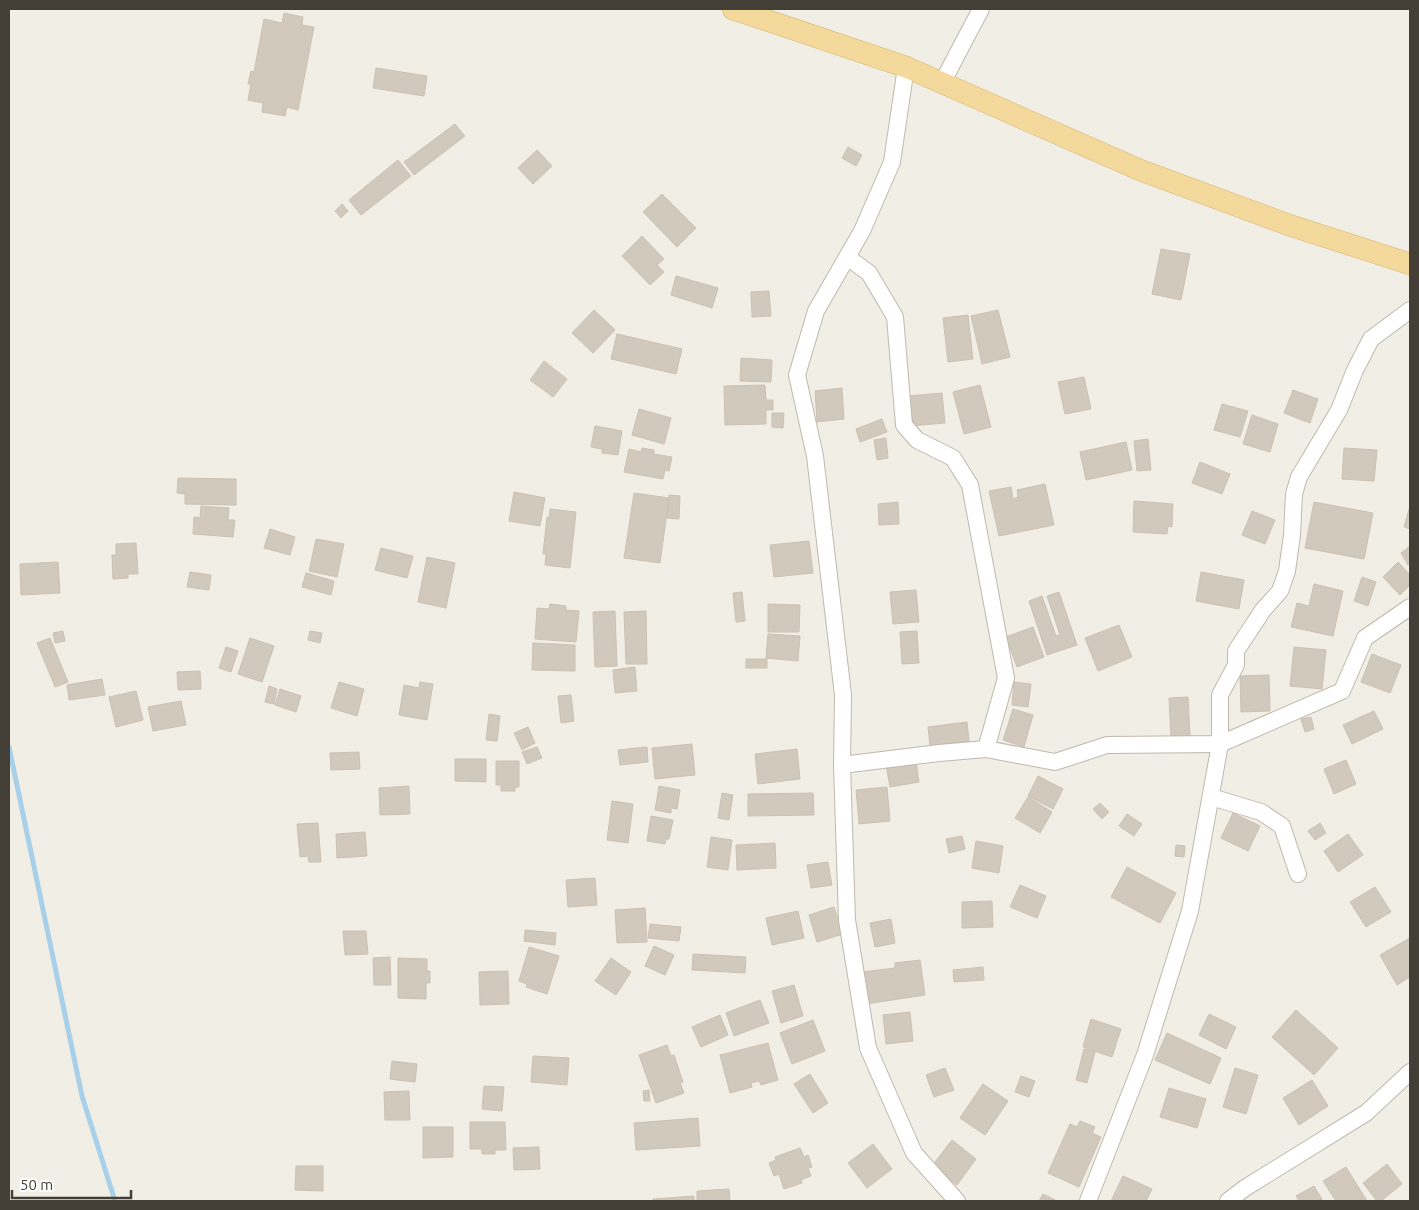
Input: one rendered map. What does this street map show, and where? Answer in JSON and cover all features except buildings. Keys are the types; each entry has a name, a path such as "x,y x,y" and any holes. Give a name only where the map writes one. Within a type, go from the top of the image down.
{"main road":[{"path":"733,9 906,67 1140,170 1288,225 1410,264"}],"street":[{"path":"942,82 981,9"},
{"path":"906,67 892,162 862,231 816,312 797,375 815,456 842,685 842,765 847,920 868,1048 914,1153 957,1201"},
{"path":"847,257 869,273 895,317 904,425 917,440 953,458 970,485 1006,678 986,750"},
{"path":"1088,1201 1145,1055 1190,911 1220,744 1220,696 1236,665 1236,651 1263,610 1280,591 1287,571 1292,535 1294,494 1299,478 1339,410 1355,370 1371,339 1410,310"},
{"path":"842,765 939,753 986,750 1055,762 1107,745 1220,744 1342,691 1366,638 1410,606"},
{"path":"1211,797 1261,812 1282,826 1298,874"},
{"path":"1228,1201 1245,1188 1366,1113 1410,1072"}],"waterway":[{"path":"9,747 82,1096 115,1201"}]}
